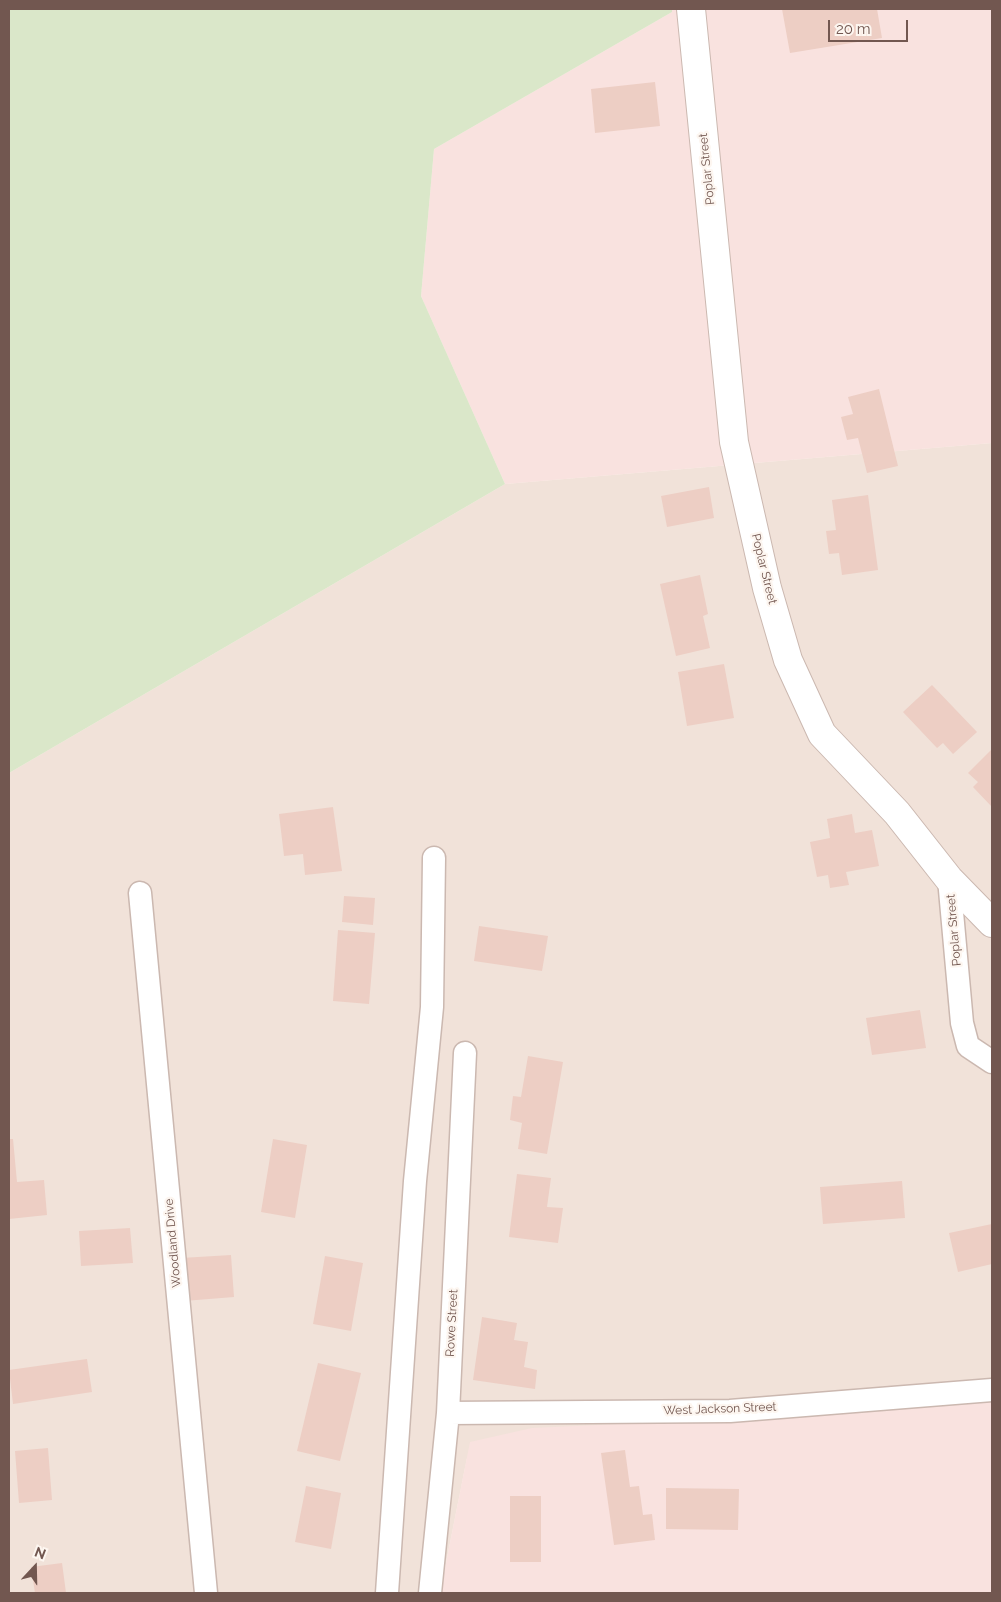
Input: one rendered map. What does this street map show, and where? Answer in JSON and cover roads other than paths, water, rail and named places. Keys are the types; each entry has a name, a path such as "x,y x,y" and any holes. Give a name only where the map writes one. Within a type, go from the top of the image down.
{"street":[{"name":"Poplar Street","path":"691,9 734,442 768,588 788,660 822,734 897,813 949,879 962,1023 968,1046 992,1062"},
{"path":"387,1593 415,1181 432,1007 434,858"},
{"path":"949,879 992,923"},
{"name":"Woodland Drive","path":"140,893 206,1593"},
{"name":"Rowe Street","path":"430,1593 448,1412 465,1053"},
{"name":"West Jackson Street","path":"448,1412 730,1411 992,1390"}]}
